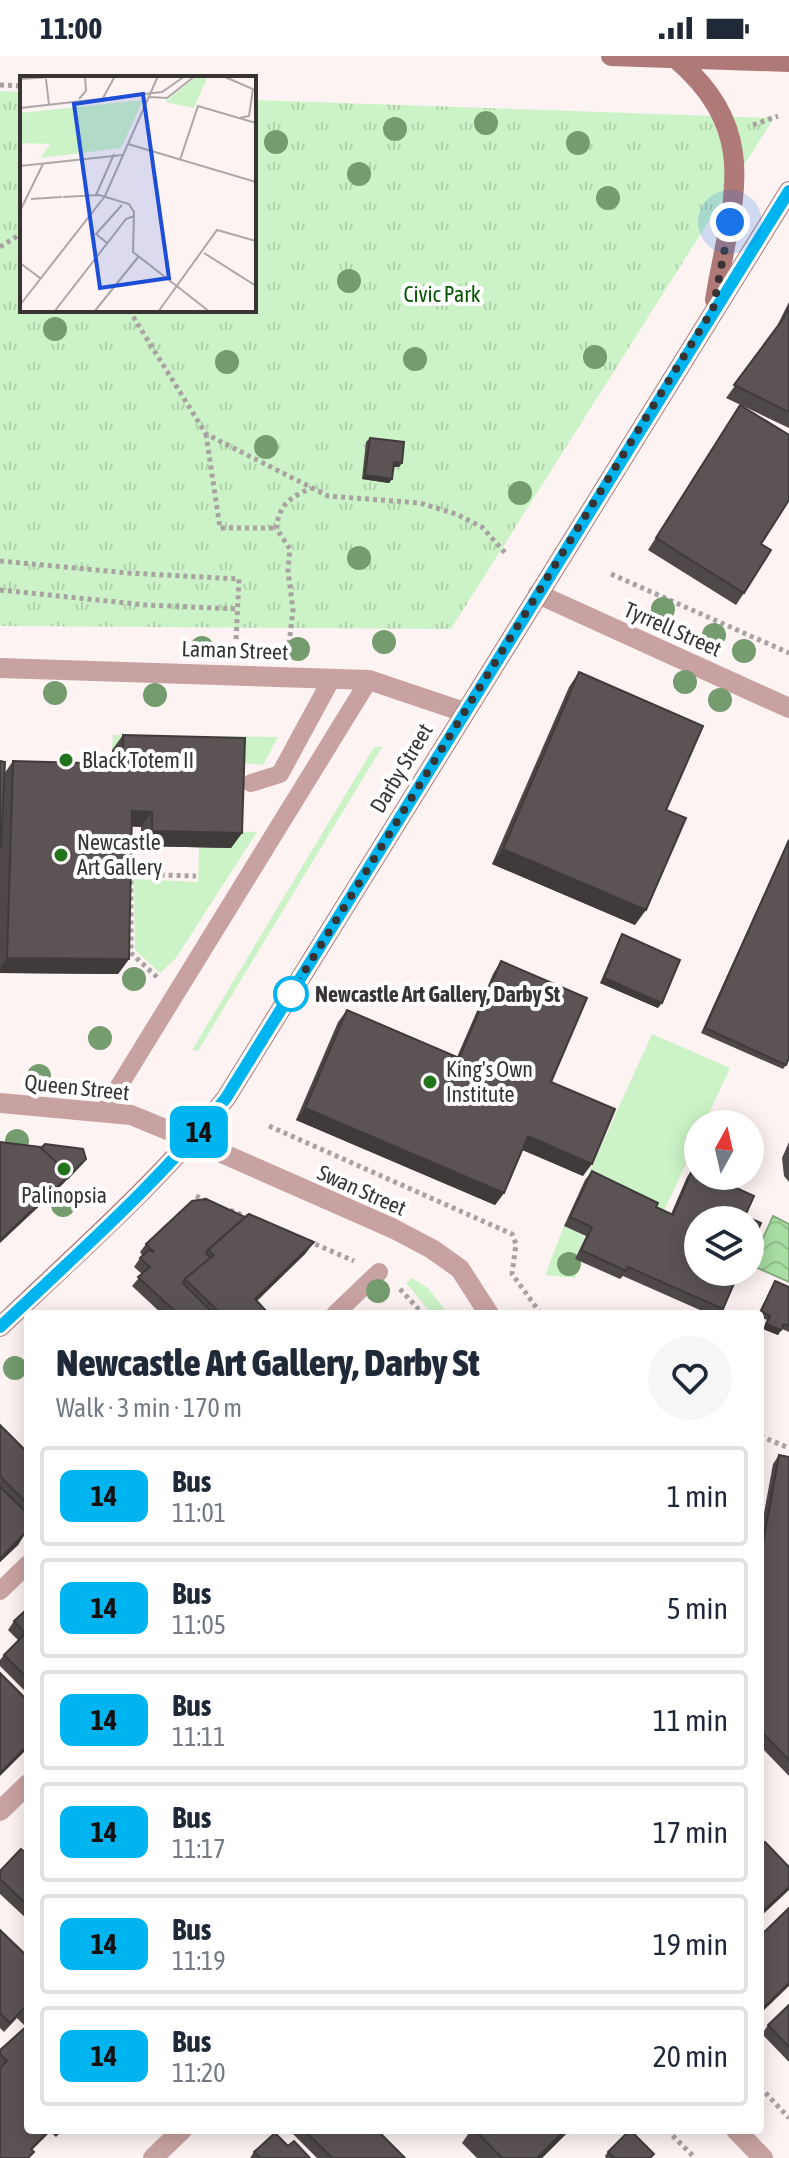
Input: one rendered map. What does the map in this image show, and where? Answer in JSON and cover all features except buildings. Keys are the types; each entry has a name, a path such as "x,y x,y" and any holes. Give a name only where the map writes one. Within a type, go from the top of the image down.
{"main road":[{"path":"611,56 789,62"},
{"path":"675,58 699,80 714,102 737,172 713,309"},
{"name":"Darby Street","path":"0,1327 192,1140 226,1098 789,191"}],"street":[{"name":"Tyrrell Street","path":"538,594 789,708"},
{"name":"Laman Street","path":"0,668 369,680 464,712"},
{"name":"Queen Street","path":"0,1103 131,1115 192,1140"},
{"name":"Swan Street","path":"192,1140 392,1228 432,1249 460,1269 486,1310"},
{"path":"0,1811 24,1788"},
{"path":"153,2158 178,2134"},
{"path":"740,2134 763,2158"}],"lane":[{"path":"251,783 280,774 332,678"},
{"path":"103,1112 369,680"},
{"path":"339,1310 379,1272"},
{"path":"0,1591 24,1568"}],"path":[{"path":"0,85 20,86"},
{"path":"0,247 20,234"},
{"path":"130,312 206,434 220,528 276,528"},
{"path":"206,434 328,496 420,503 456,514 482,527 507,555"},
{"path":"289,644 293,610 288,571 290,549 276,528 279,511 287,499 312,487"},
{"path":"0,561 239,579 236,641"},
{"path":"611,574 789,653"},
{"path":"0,590 146,605 239,609"},
{"path":"132,826 131,953 158,978 170,968"},
{"path":"131,874 196,876"},
{"path":"269,1126 512,1234 516,1244 512,1274 538,1310"},
{"path":"196,1196 211,1202"},
{"path":"225,1208 255,1220"},
{"path":"299,1238 379,1272 414,1300 420,1310"},
{"path":"764,1438 789,1448"},
{"path":"764,2091 789,2118"},
{"path":"671,2134 695,2158"}],"green space":[{"name":"Civic Park","path":"0,91 20,92 20,312 256,312 256,100 774,118 451,629 0,626"},
{"path":"113,735 278,737 263,765 112,750"},
{"path":"374,747 382,747 198,1051 192,1050"},
{"path":"231,831 257,832 176,958 160,973 135,950 134,879 198,882 199,847"},
{"path":"652,1034 730,1068 710,1110 684,1110 684,1168 664,1211 588,1175"},
{"path":"564,1226 585,1236 575,1259 582,1263 575,1278 545,1275"},
{"path":"412,1278 428,1288 445,1310 429,1310 406,1283"}],"water":[{"path":"773,1216 789,1224 789,1282 764,1271 764,1236"}],"bus line":[{"name":"14","path":"0,1327 151,1183 226,1098 662,391 789,191"}],"place":[{"name":"Black Totem II","path":"66,760"},
{"name":"Newcastle Art Gallery","path":"61,855"},
{"name":"Newcastle Art Gallery, Darby St","path":"291,994"},
{"name":"King's Own Institute","path":"430,1082"},
{"name":"Palinopsia","path":"64,1169"}],"route":[{"path":"291,994 287,1000 713,309 730,222"}]}
